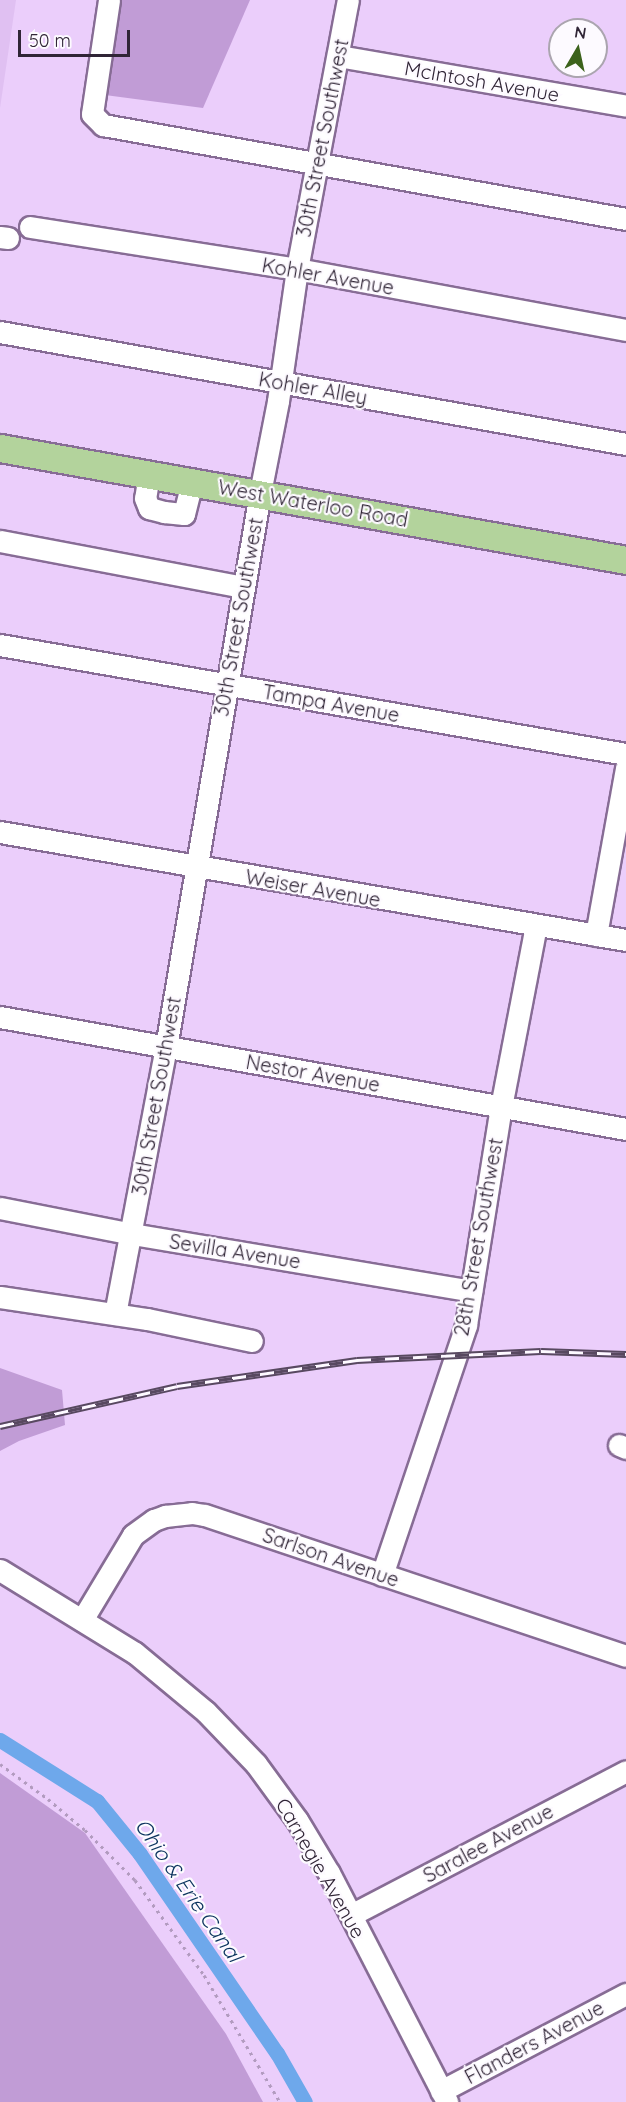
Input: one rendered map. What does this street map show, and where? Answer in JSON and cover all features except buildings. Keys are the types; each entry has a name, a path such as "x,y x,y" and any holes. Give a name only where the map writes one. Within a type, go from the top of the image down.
{"main road":[{"name":"West Waterloo Road","path":"0,448 626,560"}],"street":[{"path":"110,0 92,114 103,125 626,219"},
{"name":"30th Street Southwest","path":"115,1314 166,1047 226,685 281,382 297,269 348,0"},
{"name":"McIntosh Avenue","path":"338,56 626,106"},
{"name":"Kohler Avenue","path":"30,227 297,269 626,330"},
{"name":"Kohler Alley","path":"0,332 626,444"},
{"path":"149,474 145,498 149,508 164,512 184,514 192,481"},
{"path":"0,542 243,588"},
{"name":"Tampa Avenue","path":"0,645 626,754"},
{"path":"596,935 626,768"},
{"name":"Weiser Avenue","path":"0,831 195,867 626,940"},
{"name":"28th Street Southwest","path":"382,1575 466,1325 501,1107 536,926"},
{"name":"Nestor Avenue","path":"0,1017 626,1129"},
{"name":"Sevilla Avenue","path":"0,1208 132,1234 471,1291"},
{"path":"0,1297 115,1314 252,1341"},
{"name":"Sarlson Avenue","path":"82,1620 133,1535 154,1520 179,1513 205,1515 626,1656"},
{"name":"Carnegie Avenue","path":"0,1570 135,1653 185,1693 235,1741 297,1820 351,1914 444,2096"},
{"name":"Saralee Avenue","path":"351,1914 626,1771"},
{"name":"Flanders Avenue","path":"444,2096 626,1994"}],"path":[{"path":"0,1764 23,1779 85,1830 135,1880 198,1966 280,2102"}],"shaded area":[{"path":"0,0 16,0 0,108"},
{"path":"119,0 250,0 203,108 105,95"},
{"path":"0,1368 62,1390 65,1425 19,1441 0,1451"},
{"path":"0,1773 85,1833 226,2034 263,2102 0,2102"}],"waterway":[{"name":"Ohio & Erie Canal","path":"0,1740 97,1801 140,1854 277,2053 305,2102"}],"railway":[{"path":"0,1426 177,1386 357,1360 541,1351 626,1354"}]}
